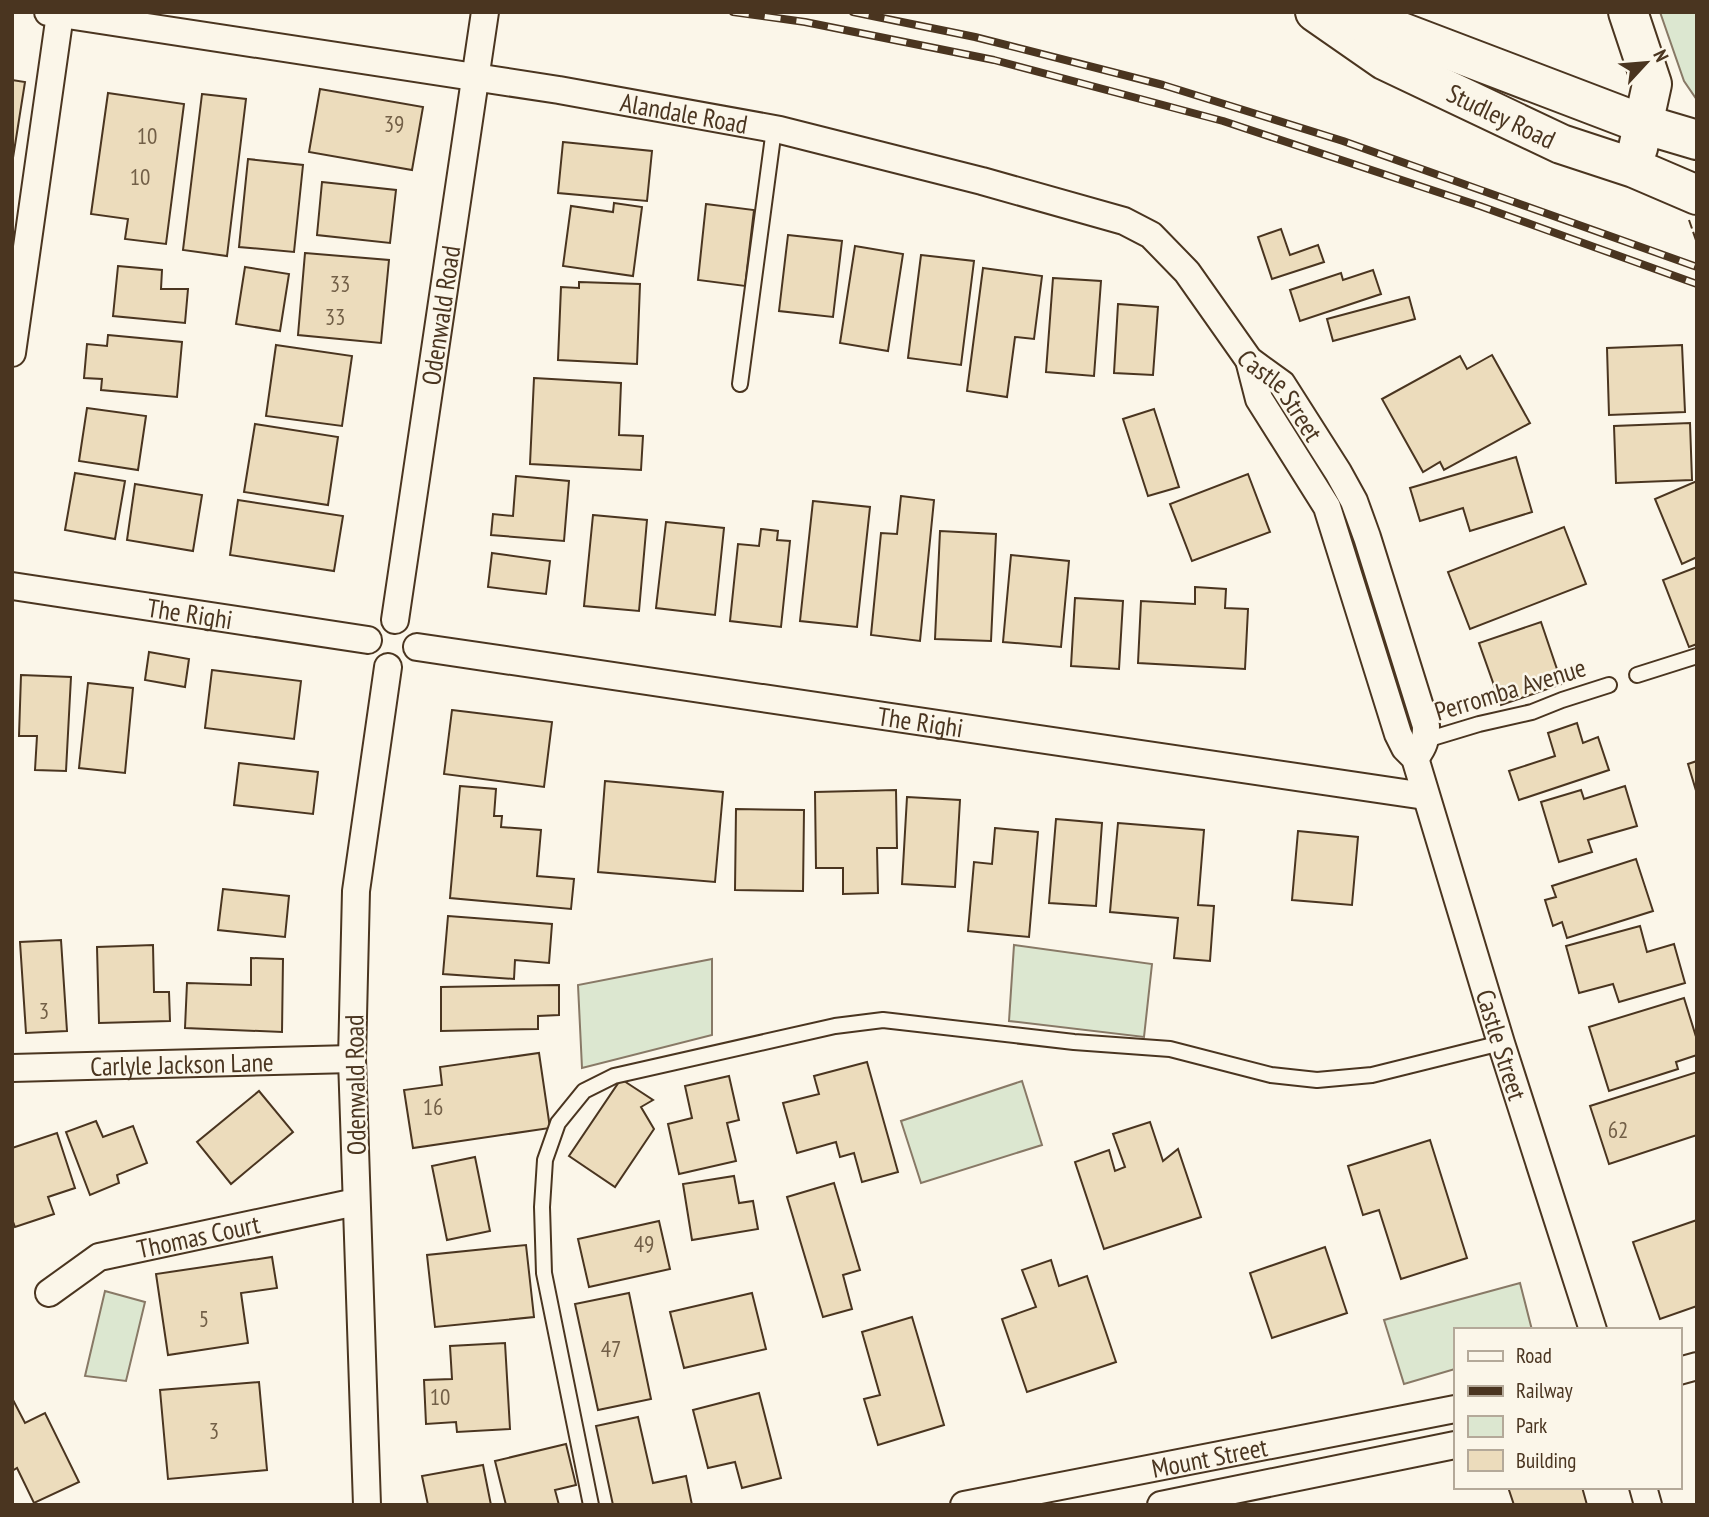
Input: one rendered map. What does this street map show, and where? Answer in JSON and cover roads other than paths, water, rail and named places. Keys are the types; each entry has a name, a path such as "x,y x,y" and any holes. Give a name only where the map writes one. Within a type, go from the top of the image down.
{"street":[{"name":"Studley Road","path":"1315,12 1384,60 1561,144 1634,168 1697,195"},
{"name":"Studley Road","path":"1321,12 1399,31 1643,124 1697,140"},
{"path":"1628,12 1652,84 1634,168"},
{"path":"12,353 54,13"},
{"name":"Alandale Road","path":"54,13 559,90 774,129 982,181 1124,221 1151,235 1187,272 1249,360"},
{"name":"Odenwald Road","path":"395,620 485,14"},
{"name":"Castle Street","path":"1249,360 1282,384 1354,500 1426,726 1420,749 1425,796 1592,1328"},
{"name":"The Righi","path":"12,586 368,640"},
{"path":"395,620 411,629 416,647 406,663 398,667 388,667 372,658 368,640 377,624 395,620"},
{"name":"The Righi","path":"416,647 1425,796"},
{"name":"Odenwald Road","path":"366,1505 352,1059 356,891 388,667"},
{"name":"Carlyle Jackson Lane","path":"12,1068 352,1059"},
{"name":"Thomas Court","path":"49,1293 99,1257 356,1202"},
{"name":"Mount Street","path":"964,1505 1454,1409"},
{"name":"Mount Street","path":"1161,1505 1454,1445"}],"lane":[{"path":"740,384 774,129"},
{"path":"1637,675 1697,656"},
{"name":"Perromba Avenue","path":"1420,749 1479,724 1532,712 1609,685"},
{"path":"591,1505 544,1273 542,1207 545,1160 558,1123 584,1091 614,1076 835,1026 883,1020 1074,1042 1170,1049 1271,1075 1317,1080 1372,1075 1501,1043"}],"railway":[{"path":"733,12 805,22 994,60 1223,121 1480,206 1697,284"},
{"path":"853,12 975,37 1163,85 1343,141 1697,267"}]}
